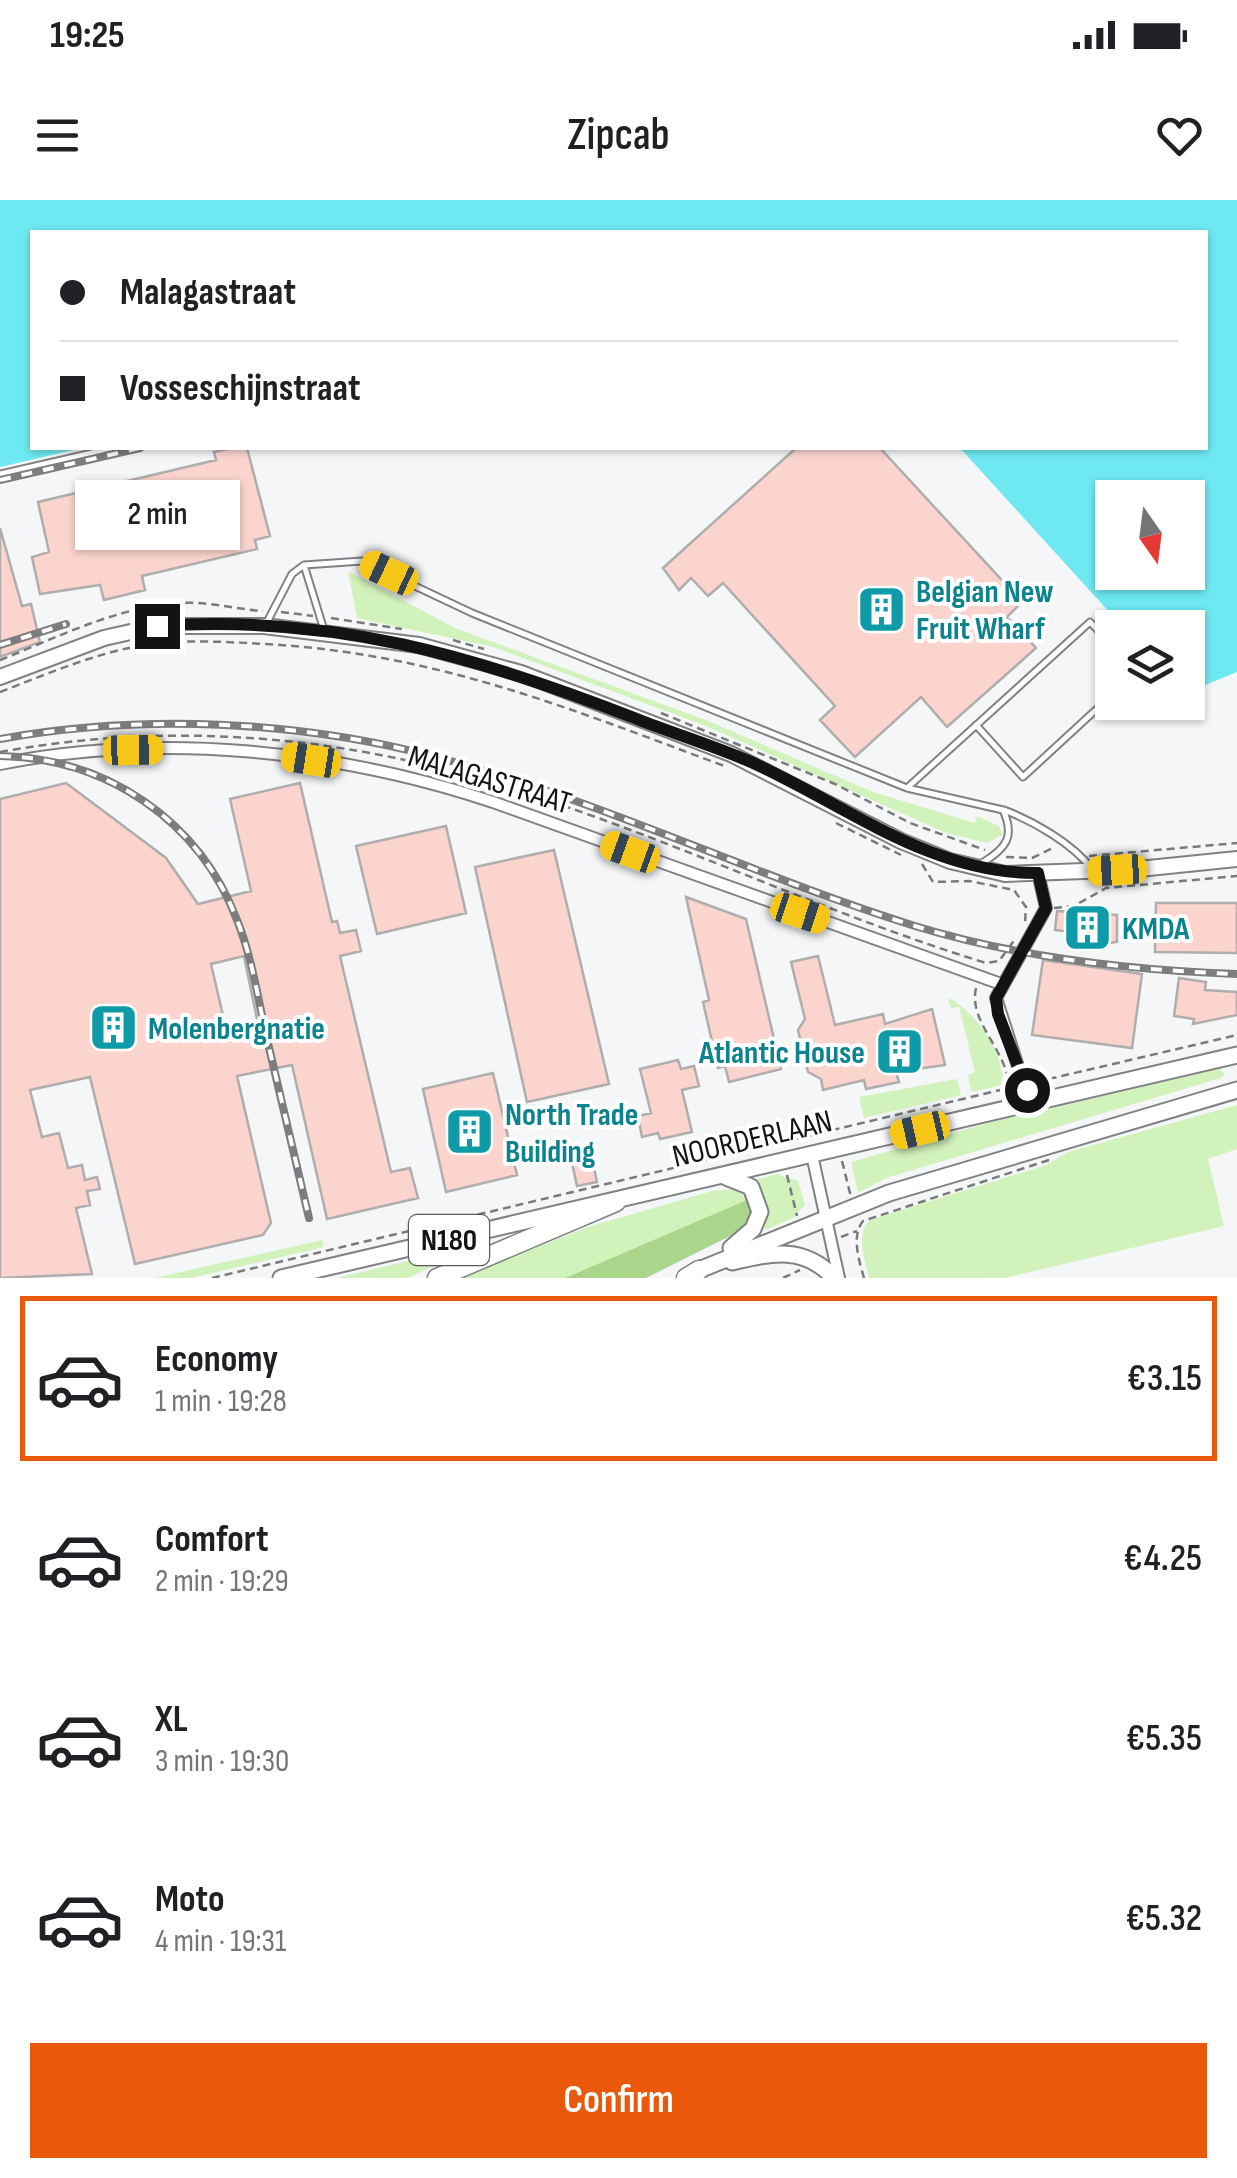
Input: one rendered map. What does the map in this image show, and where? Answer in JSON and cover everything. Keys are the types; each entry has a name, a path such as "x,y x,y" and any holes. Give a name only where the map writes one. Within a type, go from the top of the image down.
{"highway":[{"path":"437,1278 616,1202"}],"main road":[{"name":"NOORDERLAAN","path":"281,1278 1236,1058"},
{"path":"693,1274 853,1206 1237,1090"},
{"path":"693,1274 746,1236 760,1212 751,1188 722,1176"},
{"path":"693,1274 778,1252 815,1260 837,1278"}],"street":[{"path":"0,677 138,630 179,625 264,626 419,645 521,673 731,754 901,840 976,867 1005,874 1038,873 1237,859"},
{"name":"MALAGASTRAAT","path":"0,764 88,752 185,749 257,752 389,774 492,802 1002,984"},
{"path":"1030,1104 998,1014 1002,984 1046,908 1038,873"},
{"path":"812,1155 837,1278"}],"lane":[{"path":"0,474 105,450"},
{"path":"264,626 292,574 304,565 362,561 490,620 907,788 1031,820 1039,831 1083,857 1094,871"},
{"path":"304,565 326,632"},
{"path":"907,788 1090,622 1095,627"},
{"path":"976,725 1023,777 1095,710"},
{"path":"976,867 1008,842 1012,829 1003,810"}],"path":[{"path":"0,660 99,622 174,603 215,603 407,630"},
{"path":"442,638 490,650"},
{"path":"0,692 93,658 144,645 196,642 318,648 461,672 735,770"},
{"path":"650,708 835,784 921,828 996,855 1032,858 1049,847 1068,857 1083,857 1237,843"},
{"path":"825,817 913,859 933,882 976,882 1014,890 1024,900 1027,914 1019,934 1004,956 986,963 974,1006 999,1050 1008,1089"},
{"path":"1046,908 1074,906 1106,888 1237,876"},
{"path":"212,1278 1237,1035"},
{"path":"834,1130 858,1228 864,1278"},
{"path":"784,1162 800,1226"},
{"path":"858,1228 864,1220 1031,1168"},
{"path":"783,1278 810,1266"}],"green space":[{"path":"348,571 455,628 708,721 873,792 975,823 977,816 999,826 1002,835 987,843 946,833 706,726 493,647 357,618"},
{"path":"948,998 968,1012 987,1035 999,1061 1002,1085 972,1092 968,1075 975,1072 959,1007 951,1008"},
{"path":"1219,1069 1225,1074 1221,1078 886,1178 858,1193 851,1162 988,1123"},
{"path":"957,1079 961,1095 864,1118 859,1097"},
{"path":"1237,1105 1237,1149 1208,1159 1224,1226 1005,1278 869,1278 862,1240 870,1220 1046,1165 1068,1152"},
{"path":"777,1174 798,1181 805,1205 793,1218 765,1230 762,1195 751,1181"},
{"path":"737,1189 749,1199 565,1278 459,1278 588,1227 712,1191"},
{"path":"749,1199 751,1217 740,1231 646,1278 565,1278"},
{"path":"322,1240 324,1247 191,1278 154,1278"},
{"path":"482,1243 408,1278 337,1278"}],"water":[{"path":"0,200 1237,200 1237,672 1205,685 1205,610 1108,610 962,450 1208,450 1208,230 30,230 30,450 73,450 0,467"}],"building":[{"path":"248,450 270,536 255,540 257,549 142,576 145,590 104,600 100,585 40,594 32,557 49,552 38,502 216,460 214,452"},
{"name":"Belgian New Fruit Wharf","path":"794,450 882,450 1022,602 1007,617 1036,648 947,727 921,697 855,757 820,720 835,706 723,583 708,596 691,578 679,590 663,568"},
{"path":"0,528 22,606 31,604 40,642 0,657"},
{"name":"Molenbergnatie","path":"66,783 166,858 198,904 251,891 230,799 300,783 332,922 337,921 340,933 356,930 361,951 340,956 391,1172 410,1168 418,1198 327,1219 292,1065 237,1076 271,1223 263,1235 135,1264 90,1077 30,1090 42,1137 59,1133 68,1168 82,1165 85,1180 97,1177 100,1189 87,1191 90,1205 76,1208 92,1274 0,1278 0,799","holes":["244,956 258,1024 253,1025 254,1032 228,1037 211,964"]},
{"path":"446,826 466,913 377,934 356,846"},
{"path":"554,850 609,1084 527,1102 475,867"},
{"path":"686,897 746,919 781,1069 729,1082 725,1066 718,1068 703,1002 709,1000"},
{"path":"1156,903 1237,903 1237,953 1155,952"},
{"name":"KMDA","path":"1057,911 1117,915 1117,942 1101,944 1096,935 1055,930"},
{"path":"818,956 835,1025 883,1014 885,1024 932,1009 945,1065 896,1072 899,1082 866,1089 864,1080 823,1090 821,1079 808,1072 798,1030 805,1019 791,962"},
{"path":"1043,960 1142,974 1132,1048 1032,1035"},
{"path":"1179,978 1206,982 1205,990 1237,992 1237,1015 1193,1024 1194,1019 1174,1016"},
{"path":"678,1060 681,1069 694,1066 699,1086 682,1090 692,1132 660,1139 658,1133 642,1137 638,1116 651,1113 640,1069"},
{"name":"North Trade Building","path":"493,1073 517,1175 446,1192 423,1089"},
{"path":"590,1149 597,1182 577,1186 570,1154"}],"railway":[{"path":"0,480 131,450"},
{"path":"0,645 66,624"},
{"path":"0,739 108,726 164,724 274,728 383,745 436,757 557,795 855,906 954,937 1075,960 1237,974"},
{"path":"0,756 76,768 112,782 144,801 199,852 237,920 251,963 309,1218"}],"place":[{"name":"Belgian New Fruit Wharf","path":"881,609"},
{"name":"KMDA","path":"1087,928"},
{"name":"Molenbergnatie","path":"113,1028"},
{"name":"Atlantic House","path":"900,1052"},
{"name":"North Trade Building","path":"470,1132"}],"route":[{"path":"157,626 210,624 326,632 419,645 481,661 769,770 932,854 1005,874 1038,873 1046,908 996,998 998,1014 1027,1090"}]}
